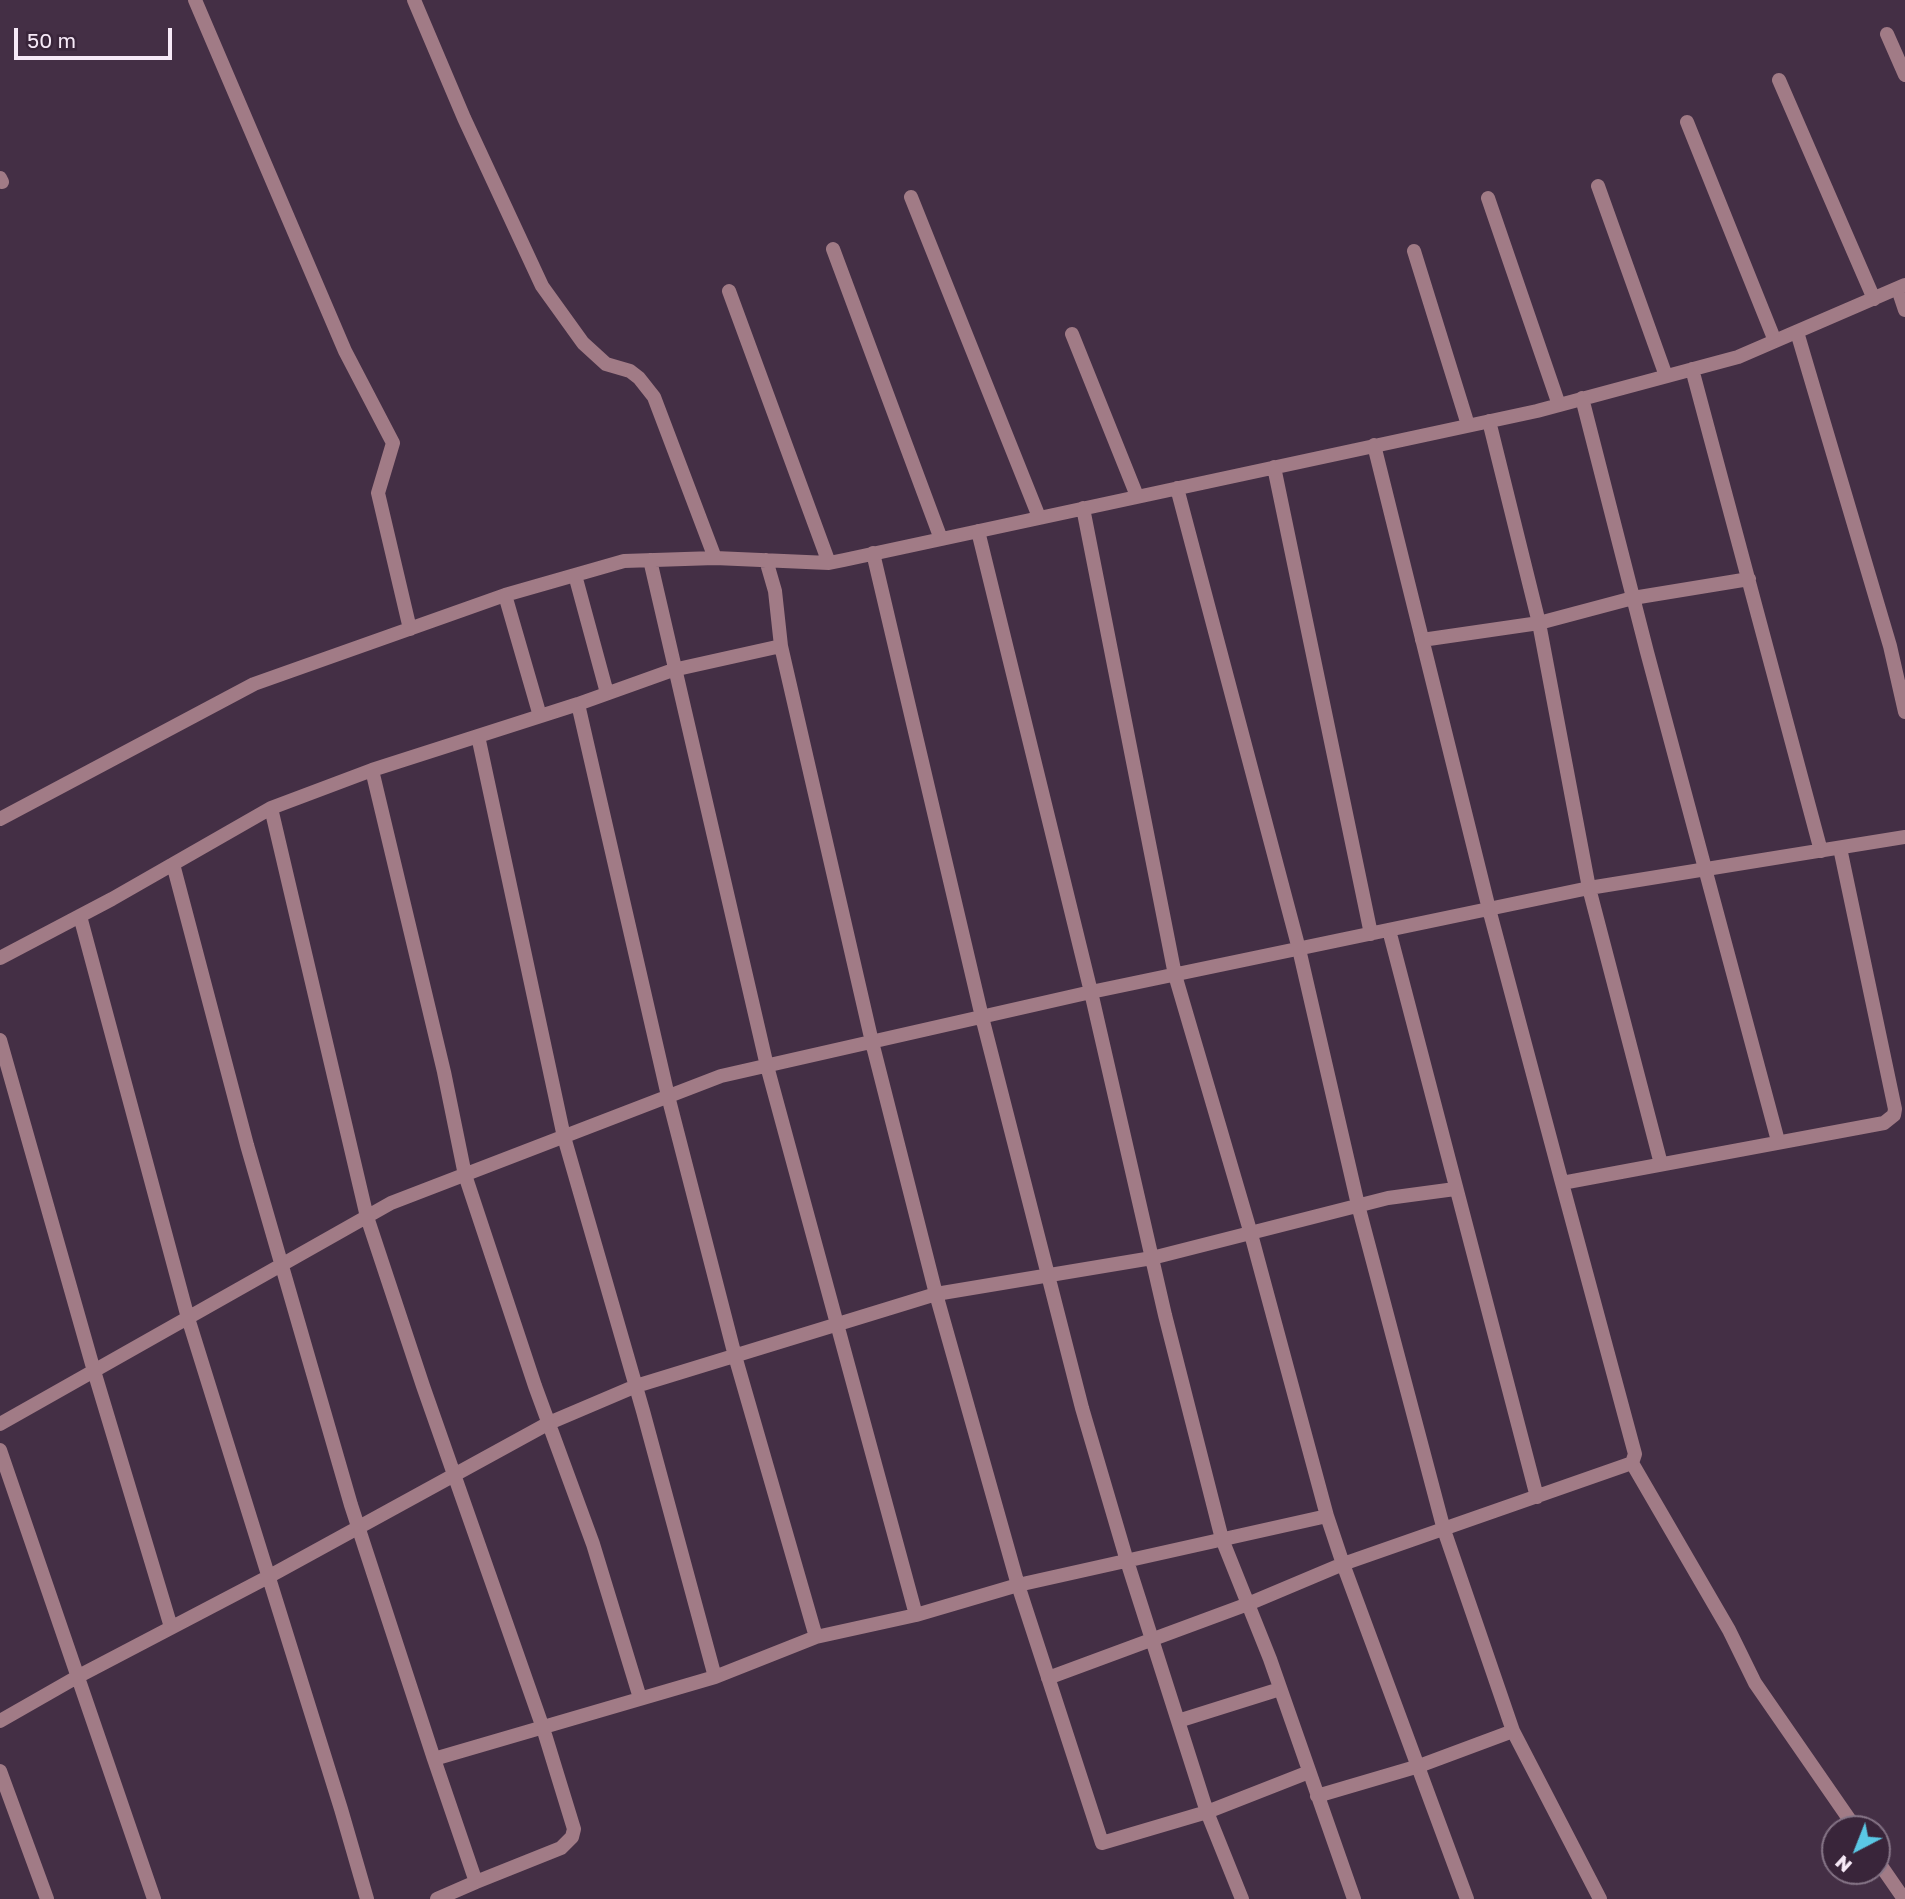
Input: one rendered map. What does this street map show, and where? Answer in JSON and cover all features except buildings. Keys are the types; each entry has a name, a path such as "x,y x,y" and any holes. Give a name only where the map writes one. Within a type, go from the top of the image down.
{"street":[{"path":"195,0 345,351 393,443 378,494 410,629"},
{"path":"414,0 464,118 542,286 583,343 606,364 630,371 654,397 715,558"},
{"path":"1887,34 1905,75"},
{"path":"1779,80 1874,299"},
{"path":"1687,122 1775,341"},
{"path":"1598,186 1666,376"},
{"path":"911,197 1039,517"},
{"path":"1488,198 1559,405"},
{"path":"833,249 941,539"},
{"path":"1414,251 1468,425"},
{"path":"0,819 254,684 505,595 624,561 715,558 829,563 1559,405 1738,357 1901,287 1905,310"},
{"path":"729,290 829,563"},
{"path":"1797,332 1891,646 1905,712"},
{"path":"1072,334 1137,496"},
{"path":"1692,369 1821,851"},
{"path":"1582,398 1778,1142"},
{"path":"1489,421 1539,623 1589,888 1661,1164"},
{"path":"1374,445 1489,909 1635,1454 1632,1463 1729,1630 1755,1683 1846,1815"},
{"path":"1274,467 1371,934"},
{"path":"1177,488 1299,949 1358,1206 1444,1530 1513,1731 1600,1899"},
{"path":"1083,508 1175,975 1251,1234 1327,1516 1467,1899"},
{"path":"978,531 1091,992 1152,1258 1223,1539 1280,1689 1354,1899"},
{"path":"873,553 982,1017 1082,1408 1127,1561 1207,1812 1242,1899"},
{"path":"650,560 673,670 767,1066 916,1615"},
{"path":"766,561 775,591 781,646 872,1042 936,1294 1018,1585 1102,1843 1207,1812 1309,1772"},
{"path":"575,575 607,693"},
{"path":"1422,640 1539,623 1633,598 1749,579"},
{"path":"505,595 540,716"},
{"path":"0,958 271,808 372,770 578,704 673,670 781,646"},
{"path":"578,704 668,1096 735,1356 816,1637"},
{"path":"478,736 564,1137 636,1386 715,1677"},
{"path":"372,770 444,1072 465,1175 593,1544 640,1698"},
{"path":"271,808 367,1217 543,1728 574,1829 568,1843 554,1852 437,1899"},
{"path":"0,1424 391,1203 721,1076 1091,992 1589,888 1905,837"},
{"path":"1562,1183 1884,1123 1894,1115 1840,848"},
{"path":"173,864 247,1145 359,1525 476,1882"},
{"path":"80,916 188,1318 367,1899"},
{"path":"1389,930 1537,1497"},
{"path":"0,1040 94,1371 171,1627"},
{"path":"0,1721 549,1423 636,1386 936,1294 1152,1258 1388,1198 1455,1189"},
{"path":"0,1450 154,1899"},
{"path":"1048,1678 1248,1604 1343,1564 1632,1463"},
{"path":"434,1759 715,1677 816,1637 916,1615 1018,1585 1327,1516"},
{"path":"1178,1721 1280,1689"},
{"path":"1317,1796 1419,1766 1513,1731"},
{"path":"0,1771 47,1899"},
{"path":"1891,1880 1904,1899"}]}
